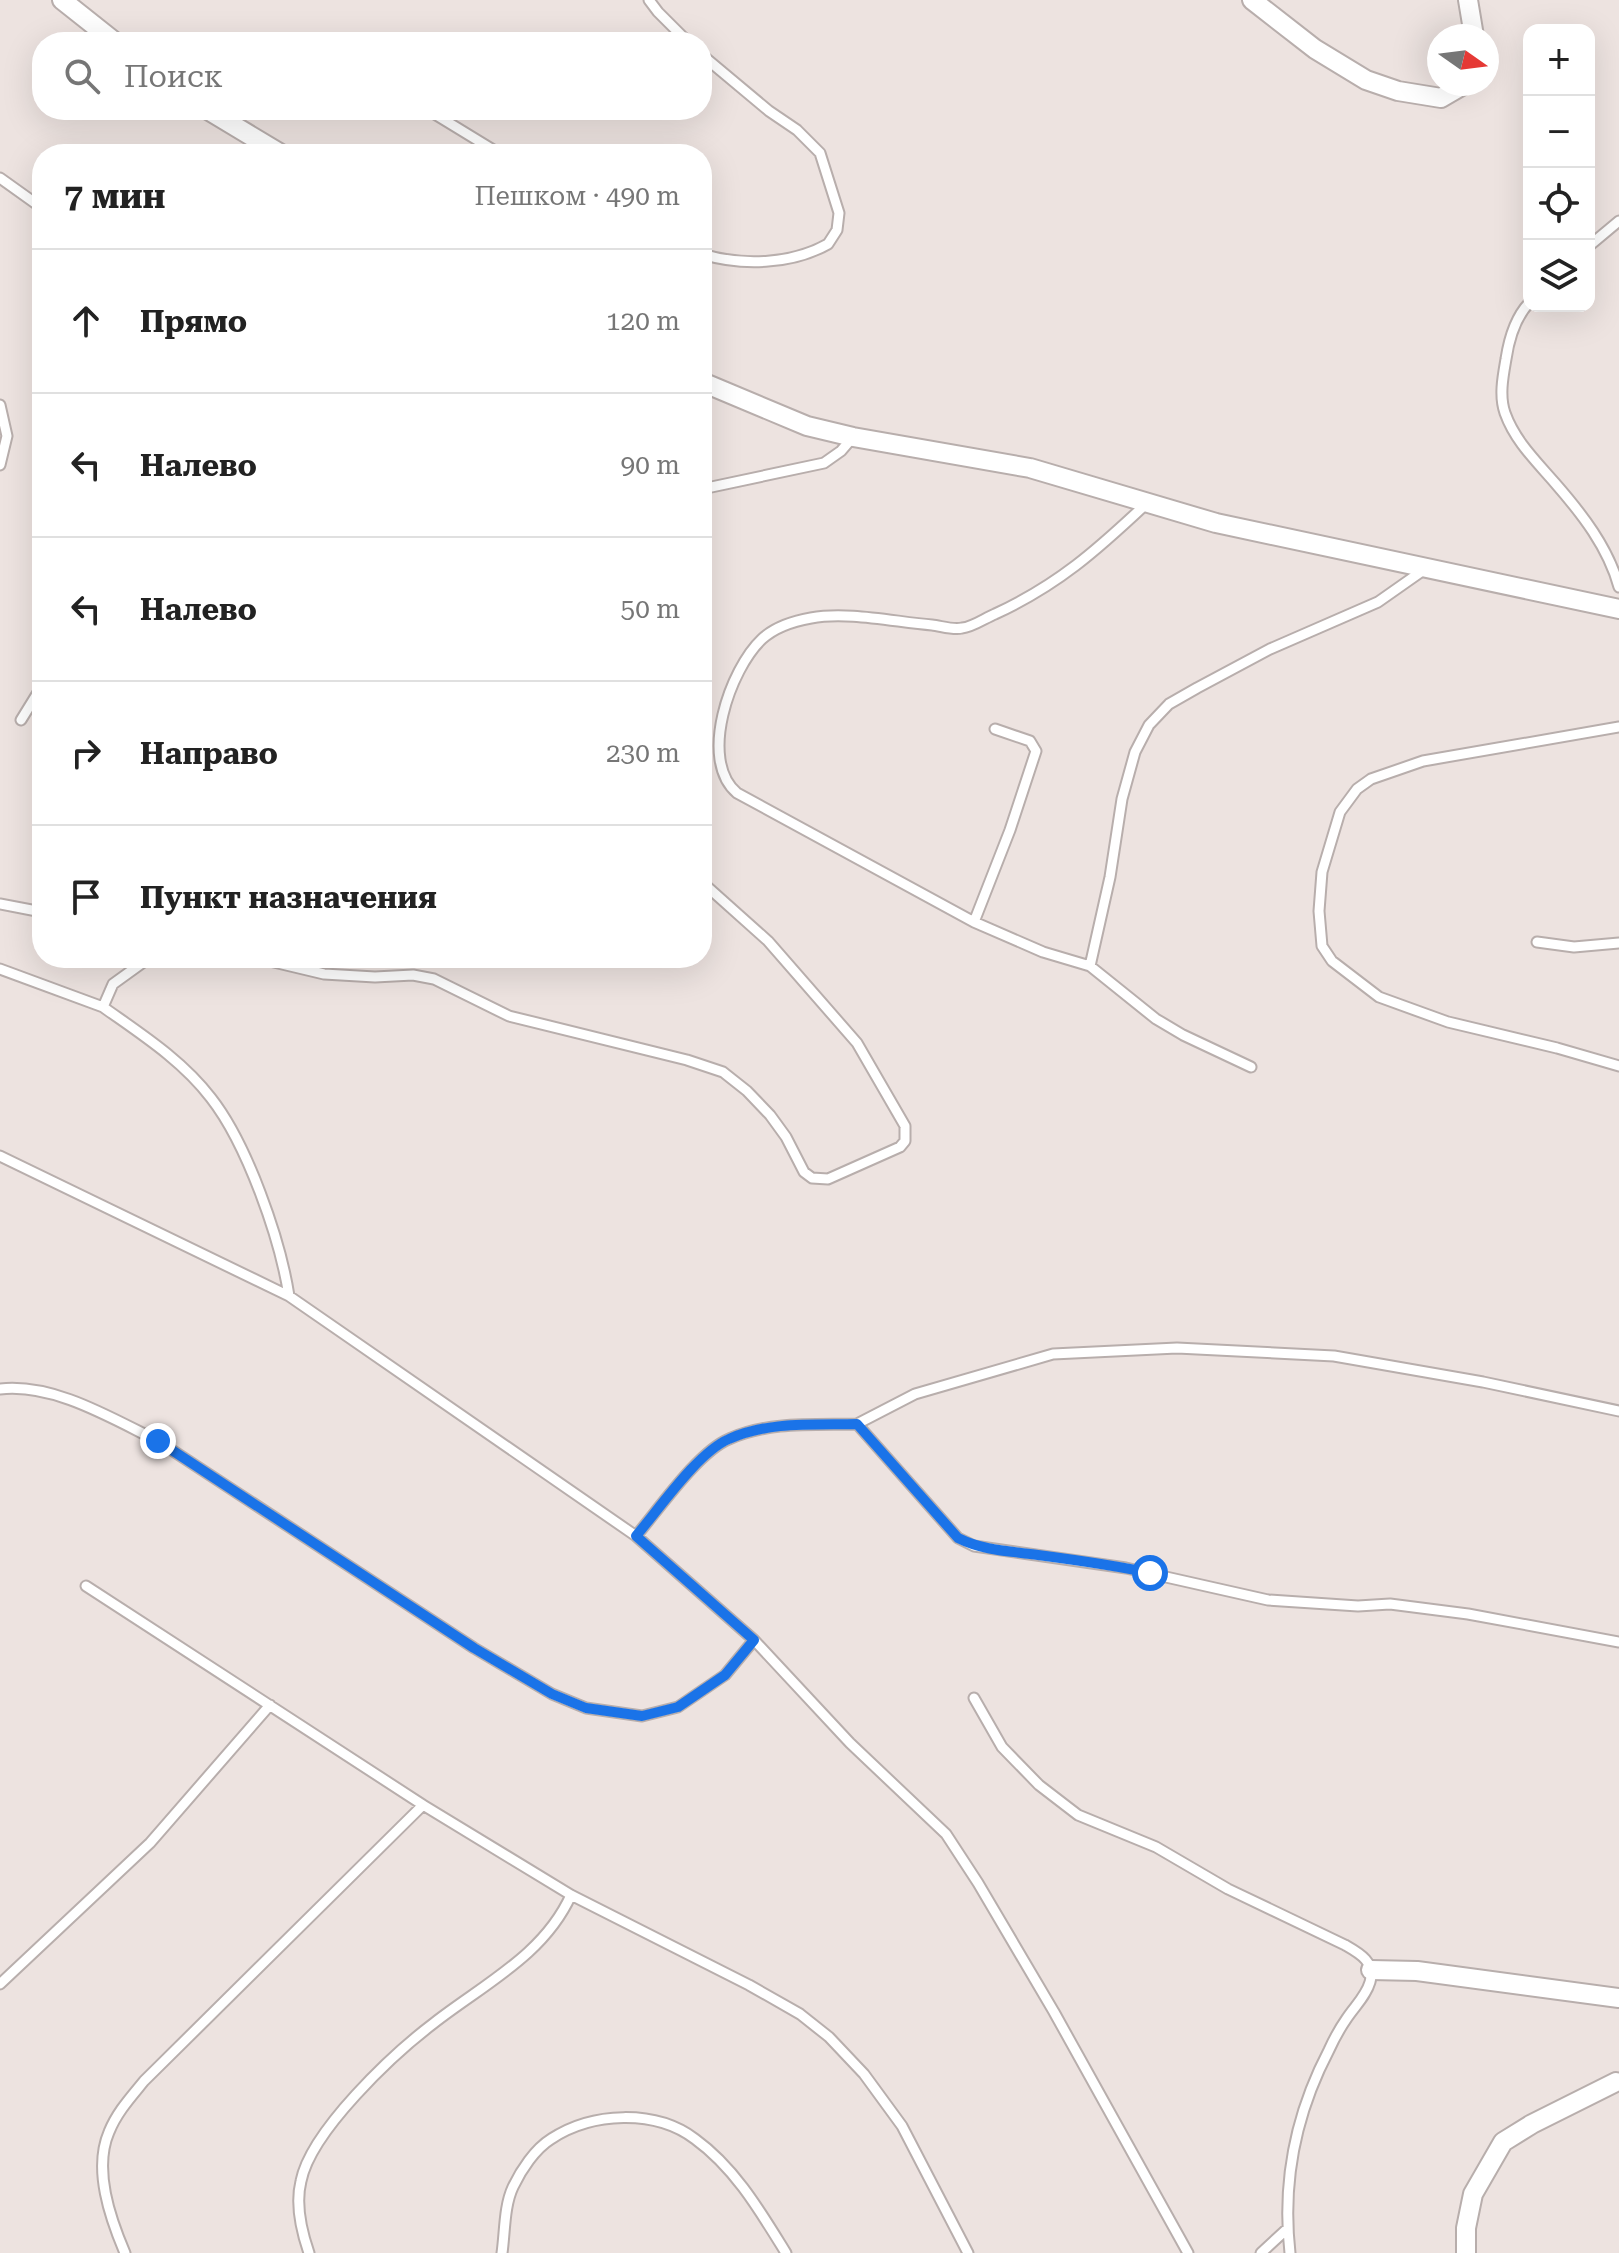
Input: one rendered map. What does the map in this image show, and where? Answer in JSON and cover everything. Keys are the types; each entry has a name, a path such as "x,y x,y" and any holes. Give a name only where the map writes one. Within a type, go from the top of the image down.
{"street":[{"path":"62,0 102,32"},
{"path":"1252,0 1315,49 1366,80 1425,97 1444,96"},
{"path":"1468,0 1472,24"},
{"path":"225,120 264,144"},
{"path":"712,386 807,426 1030,468 1216,523 1619,609"},
{"path":"1371,1970 1417,1971 1619,1998"},
{"path":"1466,2253 1466,2228 1473,2194 1503,2142 1616,2082"}],"lane":[{"path":"649,0 678,32"},
{"path":"712,63 797,130 820,153 839,221 828,244 804,253 738,263 712,256"},
{"path":"444,120 484,144"},
{"path":"0,178 32,201"},
{"path":"1595,241 1619,221"},
{"path":"1523,309 1508,343 1503,378 1504,412 1527,451 1557,484 1600,542 1613,566 1619,587"},
{"path":"0,405 7,436 0,465"},
{"path":"712,487 824,463 841,451 853,437"},
{"path":"1149,502 1089,558 1053,584 963,628 842,617 813,617 783,625 762,639 737,671 728,695 720,742 721,770 729,786 737,793 974,922 1043,952 1090,966 1156,1019 1251,1067"},
{"path":"1090,966 1110,877 1122,799 1135,752 1149,725 1169,704 1197,688 1270,649 1378,602 1427,568"},
{"path":"21,720 32,702"},
{"path":"1619,727 1423,761 1371,779 1357,789 1340,812 1322,872 1319,911 1322,946 1332,961 1379,997 1448,1022 1619,1066"},
{"path":"974,922 1010,830 1036,751 1030,741 995,729"},
{"path":"299,968 324,974 375,977 413,975 434,979 509,1016 687,1060 723,1072 770,1115 786,1137 804,1172 812,1178 828,1179 900,1147 905,1141 905,1126 857,1043 768,941 712,891"},
{"path":"0,904 32,910"},
{"path":"1537,942 1574,947 1619,943"},
{"path":"103,1007 113,984 135,968"},
{"path":"0,969 103,1007 188,1072 212,1099 238,1143 261,1197 284,1268 289,1296"},
{"path":"0,1156 289,1296 636,1536 754,1640 850,1743 946,1834 1047,1999 1188,2253"},
{"path":"636,1536 705,1457 727,1439 762,1428 857,1424 915,1394 1053,1354 1177,1348 1334,1356 1483,1382 1619,1411"},
{"path":"0,1389 49,1393 103,1414 158,1441 474,1648 552,1694 586,1708 642,1716 678,1707 725,1675 754,1640"},
{"path":"857,1424 958,1538 974,1546 1126,1568 1268,1600 1358,1606 1390,1604 1496,1619 1619,1642"},
{"path":"86,1586 423,1805 571,1895 800,2014 829,2037 864,2074 902,2126 968,2253"},
{"path":"974,1698 1002,1747 1039,1785 1078,1815 1156,1847 1228,1889 1345,1945 1363,1956 1371,1970 1371,1981 1363,1998 1346,2019 1312,2086 1293,2149 1288,2185 1290,2253"},
{"path":"0,1984 150,1843 270,1705"},
{"path":"125,2253 109,2206 103,2174 103,2153 108,2133 120,2110 144,2081 423,1805"},
{"path":"309,2253 299,2217 301,2179 307,2162 334,2121 357,2093 431,2025 522,1959 552,1931 571,1895"},
{"path":"502,2253 512,2188 528,2163 549,2140 570,2129 625,2117 659,2120 693,2136 725,2164 786,2253"},
{"path":"1261,2253 1287,2229"}],"route":[{"path":"158,1441 474,1648 552,1694 586,1708 610,1712 642,1716 678,1707 725,1675 754,1640 636,1536 705,1457 727,1439 762,1428 857,1424 958,1538 974,1546 1000,1551 1150,1573"}]}
